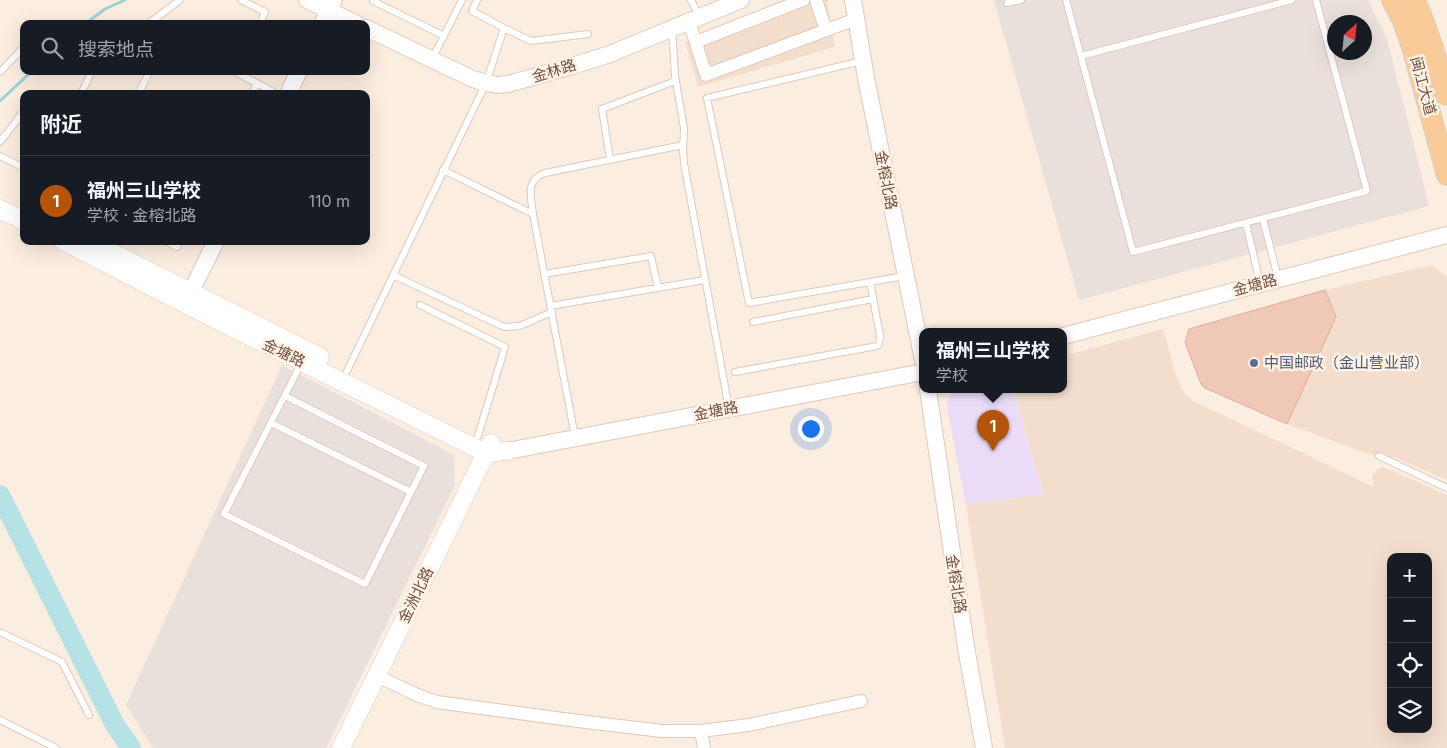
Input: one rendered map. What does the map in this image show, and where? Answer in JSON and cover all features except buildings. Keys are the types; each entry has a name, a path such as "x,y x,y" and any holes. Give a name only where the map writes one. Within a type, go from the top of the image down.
{"main road":[{"name":"闽江大道","path":"1392,0 1403,21 1413,50 1447,175"},
{"name":"闽江大道","path":"1415,0 1437,58 1447,95"},
{"path":"0,197 20,207"},
{"path":"0,209 20,219"},
{"name":"金塘路","path":"72,245 188,298 305,357 494,447"},
{"name":"金塘路","path":"96,245 188,298"},
{"name":"金塘路","path":"305,357 347,371 494,447"},
{"name":"金洲北路","path":"341,748 381,678 494,447"},
{"name":"金洲北路","path":"353,748 381,678"}],"street":[{"path":"307,0 347,20"},
{"name":"金林路","path":"370,30 472,79 497,85 508,84 610,54 742,0"},
{"path":"696,42 803,0"},
{"path":"816,0 826,30"},
{"name":"金榕北路","path":"853,0 863,61 919,340"},
{"path":"694,19 696,42 706,74 856,19"},
{"path":"290,90 297,75"},
{"name":"金塘路","path":"1067,335 1447,234"},
{"path":"188,298 214,245"},
{"name":"金塘路","path":"494,447 575,438 919,373"},
{"name":"金榕北路","path":"928,393 966,647 984,748"},
{"path":"381,678 437,702 662,731 701,731 749,725 861,701"},
{"path":"701,731 704,748"}],"lane":[{"path":"153,20 180,0"},
{"path":"242,0 265,12 262,20"},
{"path":"432,60 462,0"},
{"path":"477,0 472,11 531,41 588,34"},
{"path":"691,0 694,19"},
{"path":"1007,3 1021,0"},
{"path":"1066,0 1133,252 1366,191 1316,0"},
{"path":"1081,56 1292,0"},
{"path":"373,1 444,36"},
{"path":"347,371 486,83 504,28"},
{"path":"672,28 676,81 684,128 684,163 729,409"},
{"path":"0,72 20,51"},
{"path":"863,61 707,98 749,304 906,276"},
{"path":"82,90 90,75"},
{"path":"140,90 148,75"},
{"path":"240,75 269,90"},
{"path":"610,159 602,109 676,81"},
{"path":"254,90 257,84"},
{"path":"0,142 20,117"},
{"path":"575,438 533,214 530,185 539,175 683,144"},
{"path":"0,156 20,166"},
{"path":"443,170 533,214"},
{"path":"1263,219 1278,279"},
{"path":"1246,223 1261,284"},
{"path":"544,274 651,256 658,288"},
{"path":"393,275 504,327 520,326 551,309 705,280"},
{"path":"735,372 877,346 880,336 870,282"},
{"path":"753,322 874,299"},
{"path":"420,304 505,346 494,447"},
{"path":"285,396 424,466 365,584 224,514 305,357"},
{"path":"271,423 411,492"},
{"path":"1379,456 1447,488"},
{"path":"1,634 62,662 89,715"},
{"path":"0,720 56,748"}],"shaded area":[{"path":"786,0 827,0 835,47 698,87 685,42"},
{"path":"994,0 1368,0 1387,39 1429,206 1079,300"},
{"path":"1432,265 1447,277 1447,480 1394,457 1366,453 1287,424 1336,317 1325,290"},
{"path":"1163,329 1177,379 1185,394 1193,401 1374,487 1372,476 1383,467 1447,495 1447,748 1005,748 966,505 1043,494 1014,393 1067,393 1067,355"},
{"path":"282,365 454,455 455,485 326,748 153,748 126,705"},
{"path":"952,393 1014,393 1043,494 966,505 947,408 947,401"}],"waterway":[{"path":"90,20 105,9 125,0"},
{"path":"0,101 28,75"},
{"path":"0,495 115,725 131,748"}],"place":[{"name":"中国邮政（金山营业部）","path":"1254,363"},
{"name":"福州三山学校","path":"993,451"}]}
